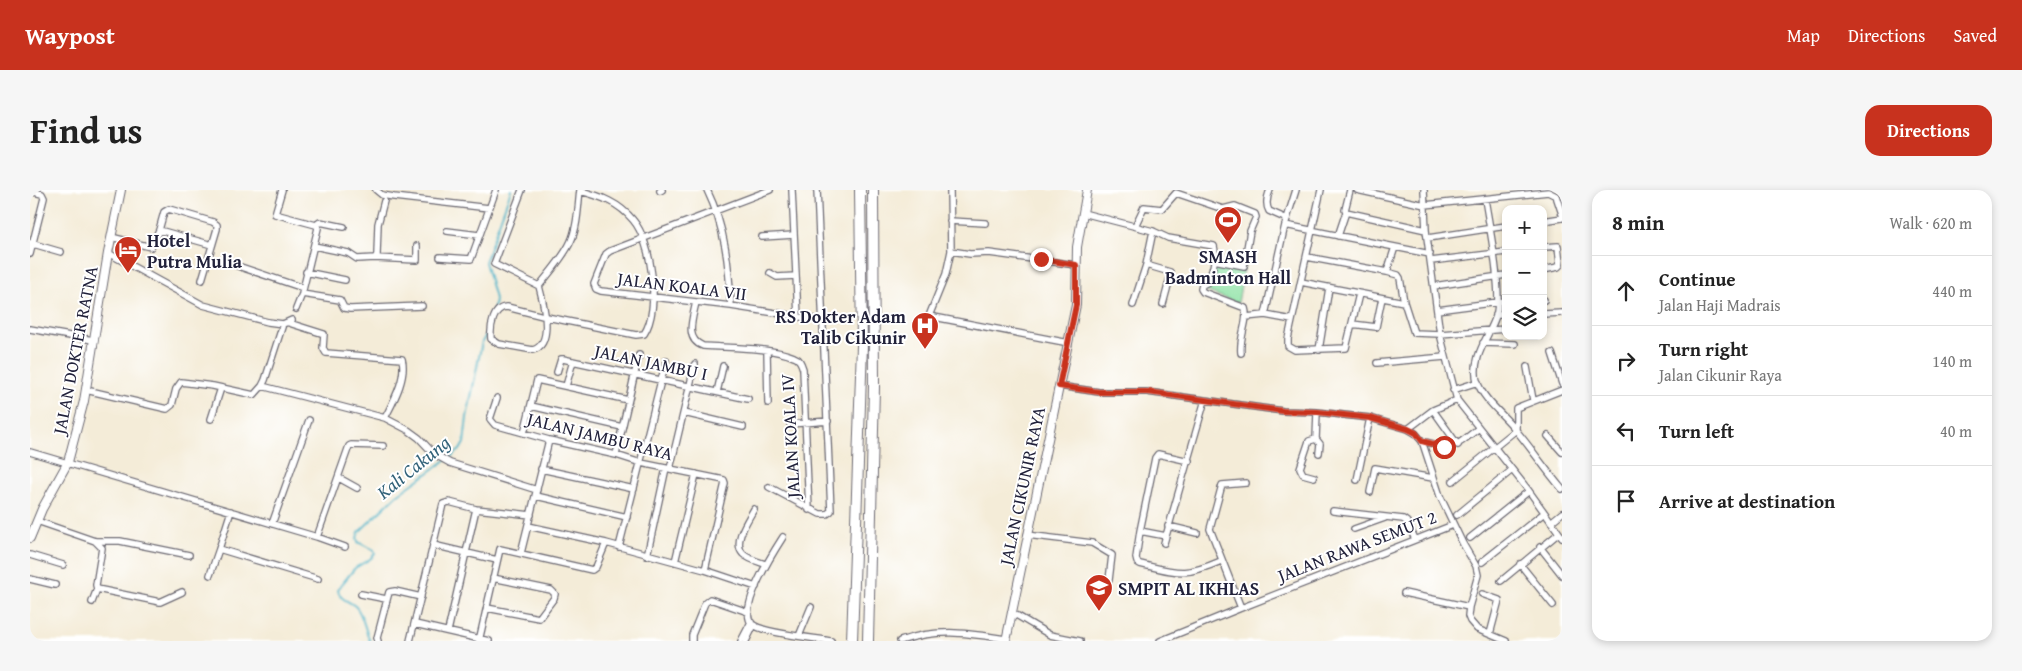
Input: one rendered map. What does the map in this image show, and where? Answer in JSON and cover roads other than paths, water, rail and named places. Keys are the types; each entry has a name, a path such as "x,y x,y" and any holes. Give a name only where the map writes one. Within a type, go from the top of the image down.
{"highway":[{"path":"852,641 862,345 860,190"},
{"path":"868,641 874,387 873,190"}],"street":[{"name":"JALAN DOKTER RATNA","path":"30,538 42,509 68,462 86,390 108,252 121,190"},
{"path":"282,190 275,214 316,225 320,222 344,227"},
{"path":"376,190 382,195 388,196 489,208"},
{"path":"440,257 471,259 496,190"},
{"path":"522,190 494,264 538,286 547,317 542,344 539,348 533,350 499,344 491,339 490,332 497,310 502,307 547,317 636,335 644,334 650,322 653,296 652,271 644,238 634,221 618,206 597,195 580,190 572,240 564,254 538,286"},
{"path":"707,190 717,210 728,259 731,306"},
{"path":"644,238 770,190"},
{"path":"792,190 798,317"},
{"path":"769,487 809,510 820,514 827,514 831,510 817,190"},
{"path":"950,190 951,251 946,274 929,316 1068,342"},
{"name":"JALAN CIKUNIR RAYA","path":"1006,640 1076,305 1078,239 1087,190"},
{"path":"1270,190 1266,200 1267,208 1286,222 1338,236 1430,254"},
{"path":"1265,315 1286,222 1296,190"},
{"path":"1321,190 1288,346 1295,350 1346,348 1359,294"},
{"path":"1338,236 1346,212 1350,190"},
{"path":"1357,190 1425,205 1485,198 1498,193 1544,191 1552,193 1559,200 1562,214"},
{"path":"1424,190 1426,230 1436,310 1453,390 1457,400 1529,491 1560,535 1540,547 1501,581"},
{"path":"30,191 44,195 30,254"},
{"path":"1135,226 1144,207 1162,209 1176,193 1223,209 1235,206 1255,214 1256,218 1250,231 1245,265 1241,266 1214,260"},
{"path":"1485,198 1496,278 1497,302 1496,315 1483,343 1477,365 1478,382 1489,401 1516,430 1562,489"},
{"path":"375,258 377,255 378,224 384,201"},
{"path":"111,237 151,247 166,209 172,209 215,224 217,229 202,280"},
{"path":"1346,212 1426,230"},
{"path":"1083,213 1153,231 1168,238 1212,245 1215,250 1214,260 1208,282 1202,285 1201,291 1245,308 1246,316 1240,338 1241,352"},
{"path":"30,218 38,220"},
{"path":"1547,220 1562,218"},
{"path":"950,221 985,223"},
{"path":"296,309 303,291 306,272 314,246 318,228 316,225"},
{"path":"1428,238 1502,226"},
{"path":"159,230 212,245"},
{"path":"447,231 479,235"},
{"path":"1133,305 1146,265 1153,231"},
{"path":"762,237 794,234"},
{"name":"JALAN KOALA VII","path":"644,238 607,252 594,284 596,289 731,306 814,319"},
{"path":"31,244 61,252"},
{"path":"314,246 348,253 357,259 417,260 417,246"},
{"path":"1547,247 1558,246 1560,265 1547,269"},
{"path":"1387,272 1395,247"},
{"path":"951,251 970,254 989,253 1076,265"},
{"path":"108,252 203,304 268,322 288,322 324,334 323,348 326,353 402,359 403,368 400,383 385,418"},
{"path":"1430,262 1502,253"},
{"path":"1307,258 1398,275 1413,332 1440,334 1502,328"},
{"path":"226,262 303,291 340,300 344,308 422,306"},
{"path":"1146,265 1170,272 1163,304"},
{"path":"306,272 345,280"},
{"path":"770,274 777,277 796,276"},
{"path":"1434,286 1502,276"},
{"path":"1301,282 1404,302"},
{"path":"1318,350 1329,288"},
{"path":"1352,324 1376,326 1382,298"},
{"path":"1436,310 1502,301"},
{"name":"JALAN KOALA IV","path":"696,302 691,332 692,338 696,343 703,346 767,351 795,357 800,361 803,369 809,510"},
{"path":"1547,314 1562,313"},
{"path":"1246,316 1265,315 1292,320"},
{"path":"1496,315 1502,315"},
{"path":"86,390 167,409 172,405 176,389 181,382 254,395 262,386 288,322"},
{"path":"30,328 93,340"},
{"path":"1483,343 1515,344"},
{"path":"767,351 768,403"},
{"path":"1552,352 1562,384"},
{"path":"616,455 639,355"},
{"path":"1377,363 1445,357"},
{"name":"JALAN JAMBU I","path":"557,372 561,360 573,361 748,399"},
{"path":"566,386 573,361"},
{"path":"619,547 666,361"},
{"path":"647,556 695,364"},
{"path":"717,392 723,366"},
{"path":"1527,367 1533,400"},
{"path":"524,433 537,380 628,400"},
{"path":"1453,390 1478,382"},
{"path":"262,386 385,418 419,438 440,458 450,463 536,493 627,517"},
{"path":"1059,386 1099,392 1148,392 1283,411 1318,412 1370,418 1416,433 1422,441 1433,478 1453,525 1478,573 1468,616 1473,626 1506,641"},
{"path":"211,419 222,388"},
{"path":"1516,430 1516,409 1533,400 1562,390"},
{"name":"JALAN JAMBU RAYA","path":"497,398 491,414 492,423 549,440 616,455 641,463 724,480 725,483 705,570"},
{"path":"1164,543 1205,400"},
{"path":"1408,429 1433,410 1457,400"},
{"path":"531,406 622,427"},
{"path":"1433,410 1458,445"},
{"path":"1318,412 1316,439 1320,445 1319,453"},
{"path":"684,413 743,427"},
{"path":"1357,480 1370,418"},
{"path":"272,524 309,420"},
{"path":"790,424 828,421"},
{"path":"1422,441 1444,447 1458,445 1479,428"},
{"path":"1453,481 1516,430"},
{"path":"1548,436 1562,452"},
{"path":"1314,477 1302,474 1300,470 1309,441 1316,439"},
{"path":"521,553 549,440"},
{"path":"317,537 348,449 351,445 383,446"},
{"path":"30,452 231,511 345,547"},
{"path":"1189,461 1163,454 1157,455 1140,531 1137,562 1180,573 1190,572 1220,561"},
{"path":"1370,492 1376,468 1433,478"},
{"path":"541,469 634,489"},
{"path":"1458,515 1512,470"},
{"path":"676,562 696,474"},
{"path":"339,478 357,488"},
{"path":"1240,608 1220,561 1210,529 1221,486 1223,484 1246,483"},
{"path":"1470,538 1529,491"},
{"path":"410,641 443,504 449,502 476,509 531,515"},
{"path":"448,631 476,509"},
{"path":"754,509 744,526 740,548 744,554 765,564"},
{"path":"210,575 231,511"},
{"path":"1333,511 1405,520 1416,539"},
{"path":"1482,562 1544,513"},
{"path":"1551,522 1562,513"},
{"path":"1354,529 1387,518"},
{"path":"37,521 95,541 120,541 189,555"},
{"name":"JALAN RAWA SEMUT 2","path":"1160,641 1453,525"},
{"path":"528,526 676,562 756,587"},
{"path":"1168,526 1196,533"},
{"path":"1140,531 1166,536"},
{"path":"1027,535 1092,544 1100,547 1112,555 1109,580"},
{"path":"746,641 753,624 748,612 756,587 765,564 783,537"},
{"path":"92,602 97,589 102,548 95,541"},
{"path":"479,640 500,549 504,548 592,570 596,567 606,544"},
{"path":"433,545 497,560"},
{"path":"1540,547 1562,575"},
{"path":"219,549 318,579"},
{"path":"30,555 63,565"},
{"path":"1520,564 1553,605"},
{"path":"486,608 539,618 555,594 551,590 493,578"},
{"path":"30,579 55,585"},
{"path":"97,589 160,602 182,592"},
{"path":"377,640 386,600 391,591 421,597"},
{"path":"1404,593 1469,607"},
{"path":"361,594 386,600"},
{"path":"1482,594 1500,600 1490,634"},
{"path":"692,641 692,635 705,603 710,599 748,612"},
{"path":"799,636 811,607"},
{"path":"1011,612 1050,635 1080,641"},
{"path":"415,624 489,641"},
{"path":"753,624 799,636 831,641"},
{"path":"741,641 753,624"},
{"path":"900,641 931,632 1006,640"}],"waterway":[{"name":"Kali Cakung","path":"493,315 495,299 485,262 511,190"},
{"name":"Kali Cakung","path":"370,641 358,609 342,598 338,589 355,568 375,554 374,550 358,542 359,532 397,495 460,450 464,443 467,417 482,342 489,330"}],"place":[{"name":"SMASH Badminton Hall","path":"1228,244"},
{"name":"Hotel Putra Mulia","path":"128,274"},
{"name":"RS Dokter Adam Talib Cikunir","path":"925,350"},
{"name":"SMPIT AL IKHLAS","path":"1099,612"}]}
